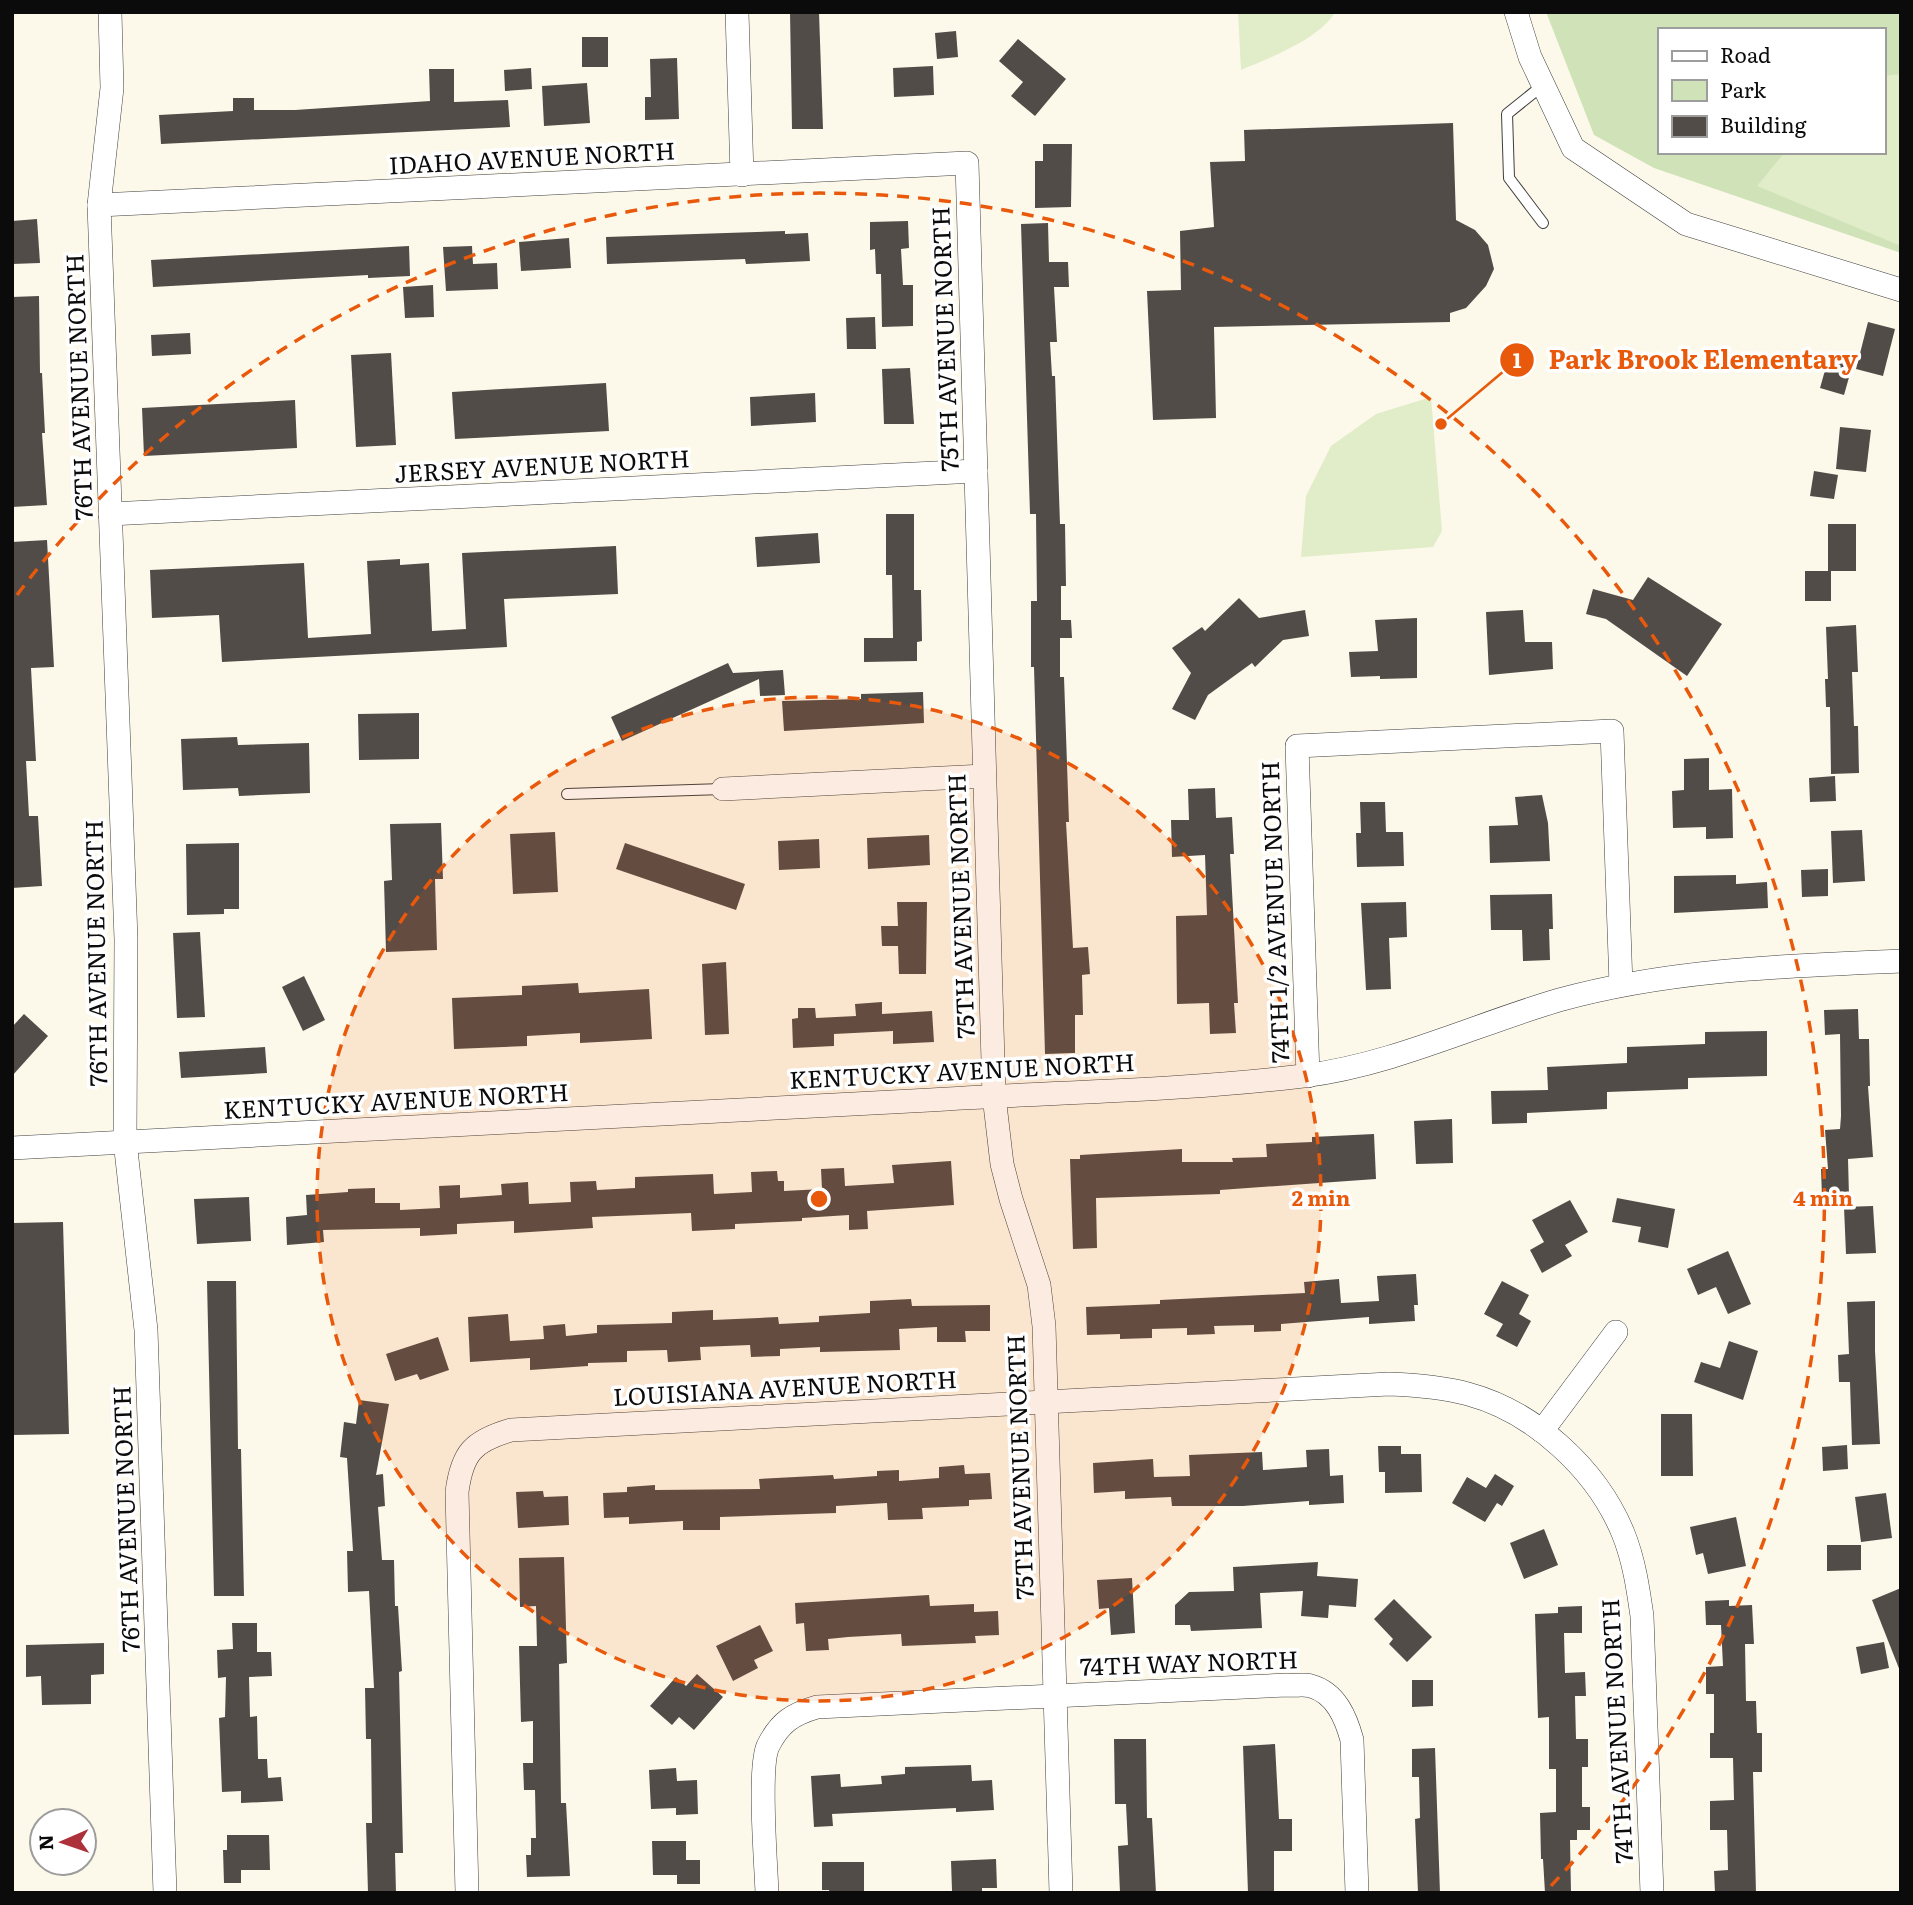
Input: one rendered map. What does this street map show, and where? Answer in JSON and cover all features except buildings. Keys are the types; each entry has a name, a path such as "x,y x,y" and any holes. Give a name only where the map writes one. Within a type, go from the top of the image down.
{"street":[{"name":"76TH AVENUE NORTH","path":"110,12 112,88 99,205 126,939 125,1141 146,1330 164,1893"},
{"path":"737,12 742,175"},
{"path":"1516,12 1530,57 1573,148 1686,224 1901,290"},
{"name":"IDAHO AVENUE NORTH","path":"99,205 967,163"},
{"name":"75TH AVENUE NORTH","path":"967,163 994,1096 1002,1164 1039,1285 1044,1326 1061,1893"},
{"name":"JERSEY AVENUE NORTH","path":"110,514 976,471"},
{"name":"74TH 1/2 AVENUE NORTH","path":"1308,1076 1297,746 1612,731 1621,985"},
{"path":"723,789 984,776"},
{"name":"KENTUCKY AVENUE NORTH","path":"12,1148 785,1109 1308,1076 1412,1050 1558,1001 1621,985 1695,973 1901,961"},
{"path":"1542,1431 1616,1332"},
{"name":"LOUISIANA AVENUE NORTH","path":"467,1893 457,1492 460,1469 471,1450 489,1436 511,1430 1389,1384 1430,1386 1470,1394 1508,1410 1542,1431"},
{"name":"74TH AVENUE NORTH","path":"1542,1431 1575,1460 1602,1495 1623,1532 1636,1573 1642,1616 1651,1893"},
{"name":"74TH WAY NORTH","path":"767,1893 764,1772 767,1749 778,1730 795,1714 817,1707 1287,1685 1311,1686 1332,1699 1346,1717 1352,1740 1357,1893"}],"lane":[{"path":"1543,86 1507,114 1509,178 1543,223"},
{"path":"566,794 723,789"}],"green space":[{"path":"1238,12 1335,12 1328,22 1306,39 1241,70"},
{"path":"1546,12 1901,12 1901,253 1654,168 1594,135"},
{"path":"1901,74 1901,246 1757,186 1783,154 1885,154 1885,76"},
{"path":"1431,397 1442,531 1433,547 1301,557 1306,496 1331,446 1376,414"}],"place":[{"name":"Park Brook Elementary","path":"1441,424"}]}
